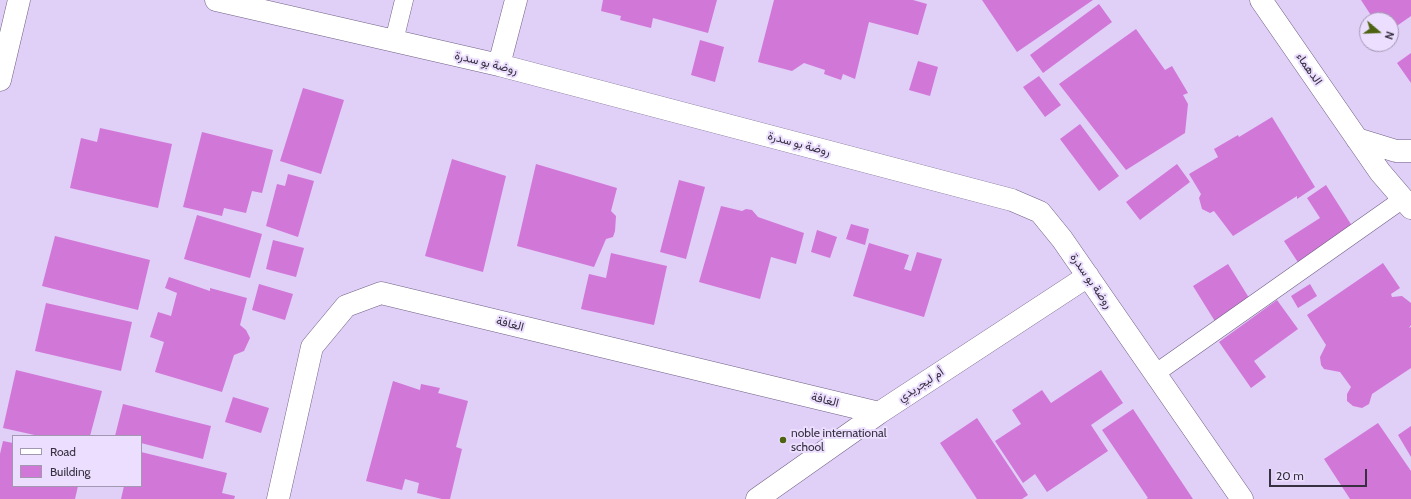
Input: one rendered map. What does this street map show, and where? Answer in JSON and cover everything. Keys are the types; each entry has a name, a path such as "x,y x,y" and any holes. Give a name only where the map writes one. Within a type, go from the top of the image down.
{"street":[{"path":"0,80 19,0"},
{"name":"روضة بو سدرة","path":"216,0 499,65 1012,200 1040,212 1088,276 1242,499"},
{"path":"499,65 516,0"},
{"name":"الدهماء","path":"1261,0 1380,172 1407,204"},
{"path":"1357,139 1396,151 1411,151"},
{"name":"أم ليجريدي","path":"756,499 879,413 1088,276"},
{"name":"الغافة","path":"278,499 312,347 346,306 381,293 879,413"}],"lane":[{"path":"394,41 404,0"},
{"path":"1156,373 1407,204"}],"building":[{"path":"603,0 717,0 708,33 653,18 651,28 620,20 621,16 601,11"},
{"path":"774,0 913,0 927,4 918,35 869,22 855,79 843,74 841,80 824,74 825,70 804,63 792,71 758,62"},
{"path":"982,0 1093,0 1017,52"},
{"path":"1361,0 1411,0 1411,16 1399,24 1399,12 1369,12"},
{"path":"1099,4 1112,22 1043,73 1030,55"},
{"path":"1136,29 1165,70 1172,66 1188,93 1183,95 1188,104 1185,133 1126,170 1059,84"},
{"path":"700,40 724,47 715,82 691,75"},
{"path":"1411,53 1411,83 1397,63"},
{"path":"918,61 938,67 930,96 909,90"},
{"path":"1039,76 1061,105 1045,117 1023,87"},
{"path":"303,88 344,100 321,174 280,161"},
{"path":"1272,117 1315,187 1297,199 1297,196 1233,236 1214,211 1210,213 1202,209 1199,198 1201,194 1189,174 1218,157 1214,149 1238,135 1239,137"},
{"path":"1080,124 1119,176 1099,191 1060,139"},
{"path":"100,128 172,144 158,208 70,188 81,138 97,142"},
{"path":"202,132 273,150 262,193 252,191 246,213 224,208 222,216 183,207"},
{"path":"452,159 506,176 483,272 425,256"},
{"path":"536,164 617,188 611,211 616,216 615,231 613,237 606,239 594,267 517,246"},
{"path":"1177,164 1190,182 1140,220 1126,202"},
{"path":"288,174 314,181 298,237 266,226 277,184 285,186"},
{"path":"679,180 705,187 686,259 660,252"},
{"path":"1326,185 1354,229 1299,264 1284,241 1320,218 1307,198"},
{"path":"721,206 742,211 746,209 752,210 758,217 804,233 796,264 771,257 760,299 699,282"},
{"path":"197,215 262,234 250,278 184,259"},
{"path":"851,224 869,229 865,245 846,239"},
{"path":"817,230 837,237 830,258 811,252"},
{"path":"55,236 150,260 138,310 42,286"},
{"path":"273,240 304,248 296,277 266,269"},
{"path":"869,243 909,255 904,269 911,271 917,252 942,259 924,317 853,296"},
{"path":"611,253 667,266 654,325 581,309 589,274 606,278"},
{"path":"1383,263 1400,288 1391,294 1392,297 1402,296 1411,303 1411,325 1409,328 1411,327 1411,368 1372,394 1369,404 1362,408 1353,406 1347,401 1347,394 1351,387 1340,372 1324,369 1321,365 1320,357 1326,345 1307,315"},
{"path":"1228,264 1251,301 1216,323 1193,286"},
{"path":"169,277 210,291 210,288 247,298 240,325 246,330 250,338 244,351 234,355 222,392 155,372 164,342 150,337 158,312 171,316 177,293 165,288"},
{"path":"259,284 293,294 285,320 252,310"},
{"path":"1310,284 1317,296 1298,308 1291,296"},
{"path":"1277,300 1298,329 1254,361 1266,377 1251,388 1219,342"},
{"path":"46,303 132,322 121,371 35,351"},
{"path":"16,370 102,391 90,435 34,435 3,428"},
{"path":"1101,370 1123,403 1091,425 1108,451 1047,492 1035,474 1023,483 995,441 1021,424 1012,410 1042,390 1051,403"},
{"path":"393,381 420,390 421,384 440,388 438,393 468,401 456,447 462,449 450,499 442,499 417,493 419,483 405,479 402,490 366,481"},
{"path":"233,397 269,408 261,433 225,422"},
{"path":"123,404 211,426 203,459 142,443 142,435 115,435"},
{"path":"1133,409 1193,499 1146,499 1148,498 1102,430"},
{"path":"977,418 1028,495 1022,499 977,499 940,443"},
{"path":"1378,423 1411,471 1411,499 1350,499 1324,459"},
{"path":"1411,426 1411,457 1398,435"},
{"path":"3,441 12,443 12,487 78,487 75,499 0,499 0,454"},
{"path":"142,452 227,473 222,493 235,496 234,499 121,499 124,487 142,487"}],"place":[{"name":"noble international school","path":"783,440"}]}
